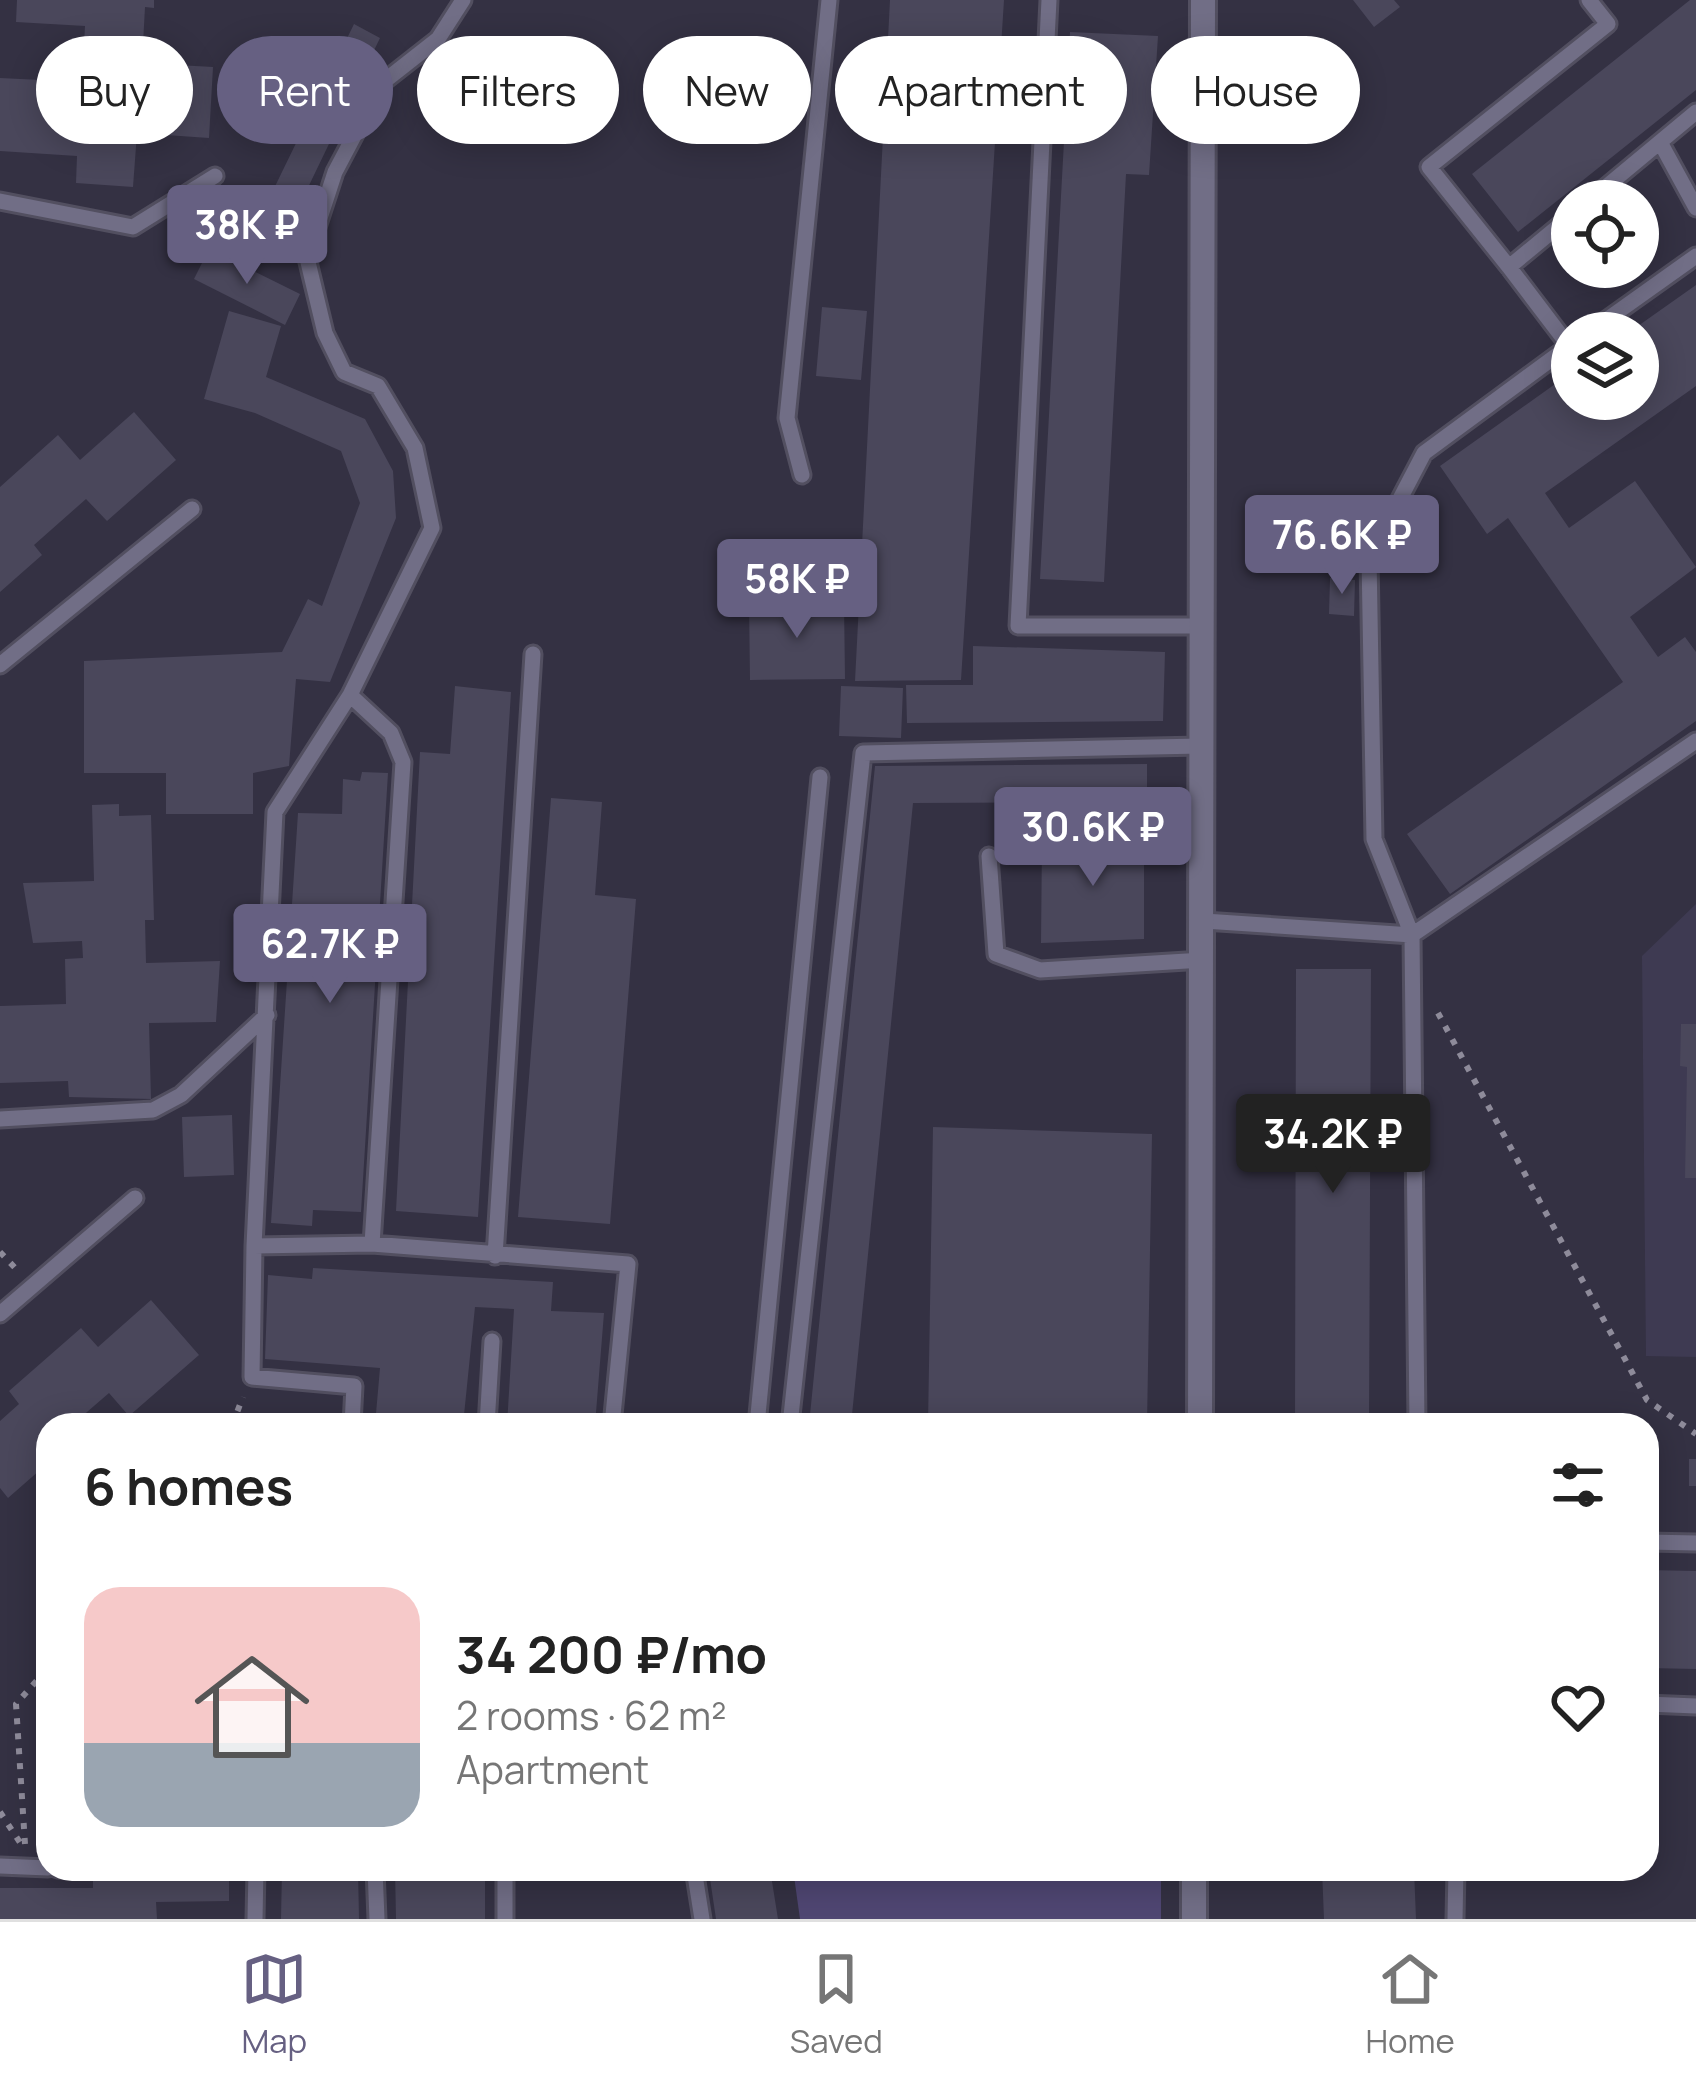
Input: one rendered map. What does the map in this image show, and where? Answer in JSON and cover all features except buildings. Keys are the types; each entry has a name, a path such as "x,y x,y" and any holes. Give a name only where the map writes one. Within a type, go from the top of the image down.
{"street":[{"path":"1200,1413 1203,0"},
{"path":"1194,1881 1194,1919"}],"lane":[{"path":"353,1413 354,1386 251,1377 275,812 350,695 432,528 415,448 378,386 344,372 325,333 307,258 335,172 382,82 438,39 463,0"},
{"path":"802,475 787,418 829,0"},
{"path":"1049,0 1018,626 1200,626"},
{"path":"1551,321 1429,166 1608,24 1589,0"},
{"path":"1614,180 1696,112"},
{"path":"1660,142 1696,208"},
{"path":"0,201 133,227 215,176"},
{"path":"1509,267 1551,232"},
{"path":"1617,312 1696,256"},
{"path":"1417,1413 1412,935 1374,839 1369,558 1424,453 1551,359"},
{"path":"0,665 192,509"},
{"path":"495,1256 533,654"},
{"path":"350,695 391,733 403,762 372,1244"},
{"path":"1204,922 1412,935 1696,741"},
{"path":"791,1413 863,753 1202,746"},
{"path":"758,1413 820,777"},
{"path":"989,856 996,954 1040,970 1203,960"},
{"path":"0,1119 152,1110 181,1095 267,1015"},
{"path":"0,1314 135,1198"},
{"path":"254,1246 372,1244 628,1264 613,1413"},
{"path":"488,1413 492,1341"},
{"path":"1659,1542 1696,1543"},
{"path":"1659,1704 1696,1706"},
{"path":"0,1866 36,1868"},
{"path":"255,1919 256,1881"},
{"path":"375,1881 377,1919"},
{"path":"505,1881 505,1919"},
{"path":"696,1881 702,1919"},
{"path":"1455,1919 1456,1881"}],"path":[{"path":"1410,1013 1439,1013 1648,1400 1696,1434"},
{"path":"25,1850 16,1704 36,1682"}],"shaded area":[{"path":"1696,904 1696,1357 1646,1356 1642,956"},
{"path":"795,1881 1161,1881 1161,1919 800,1919"}]}
